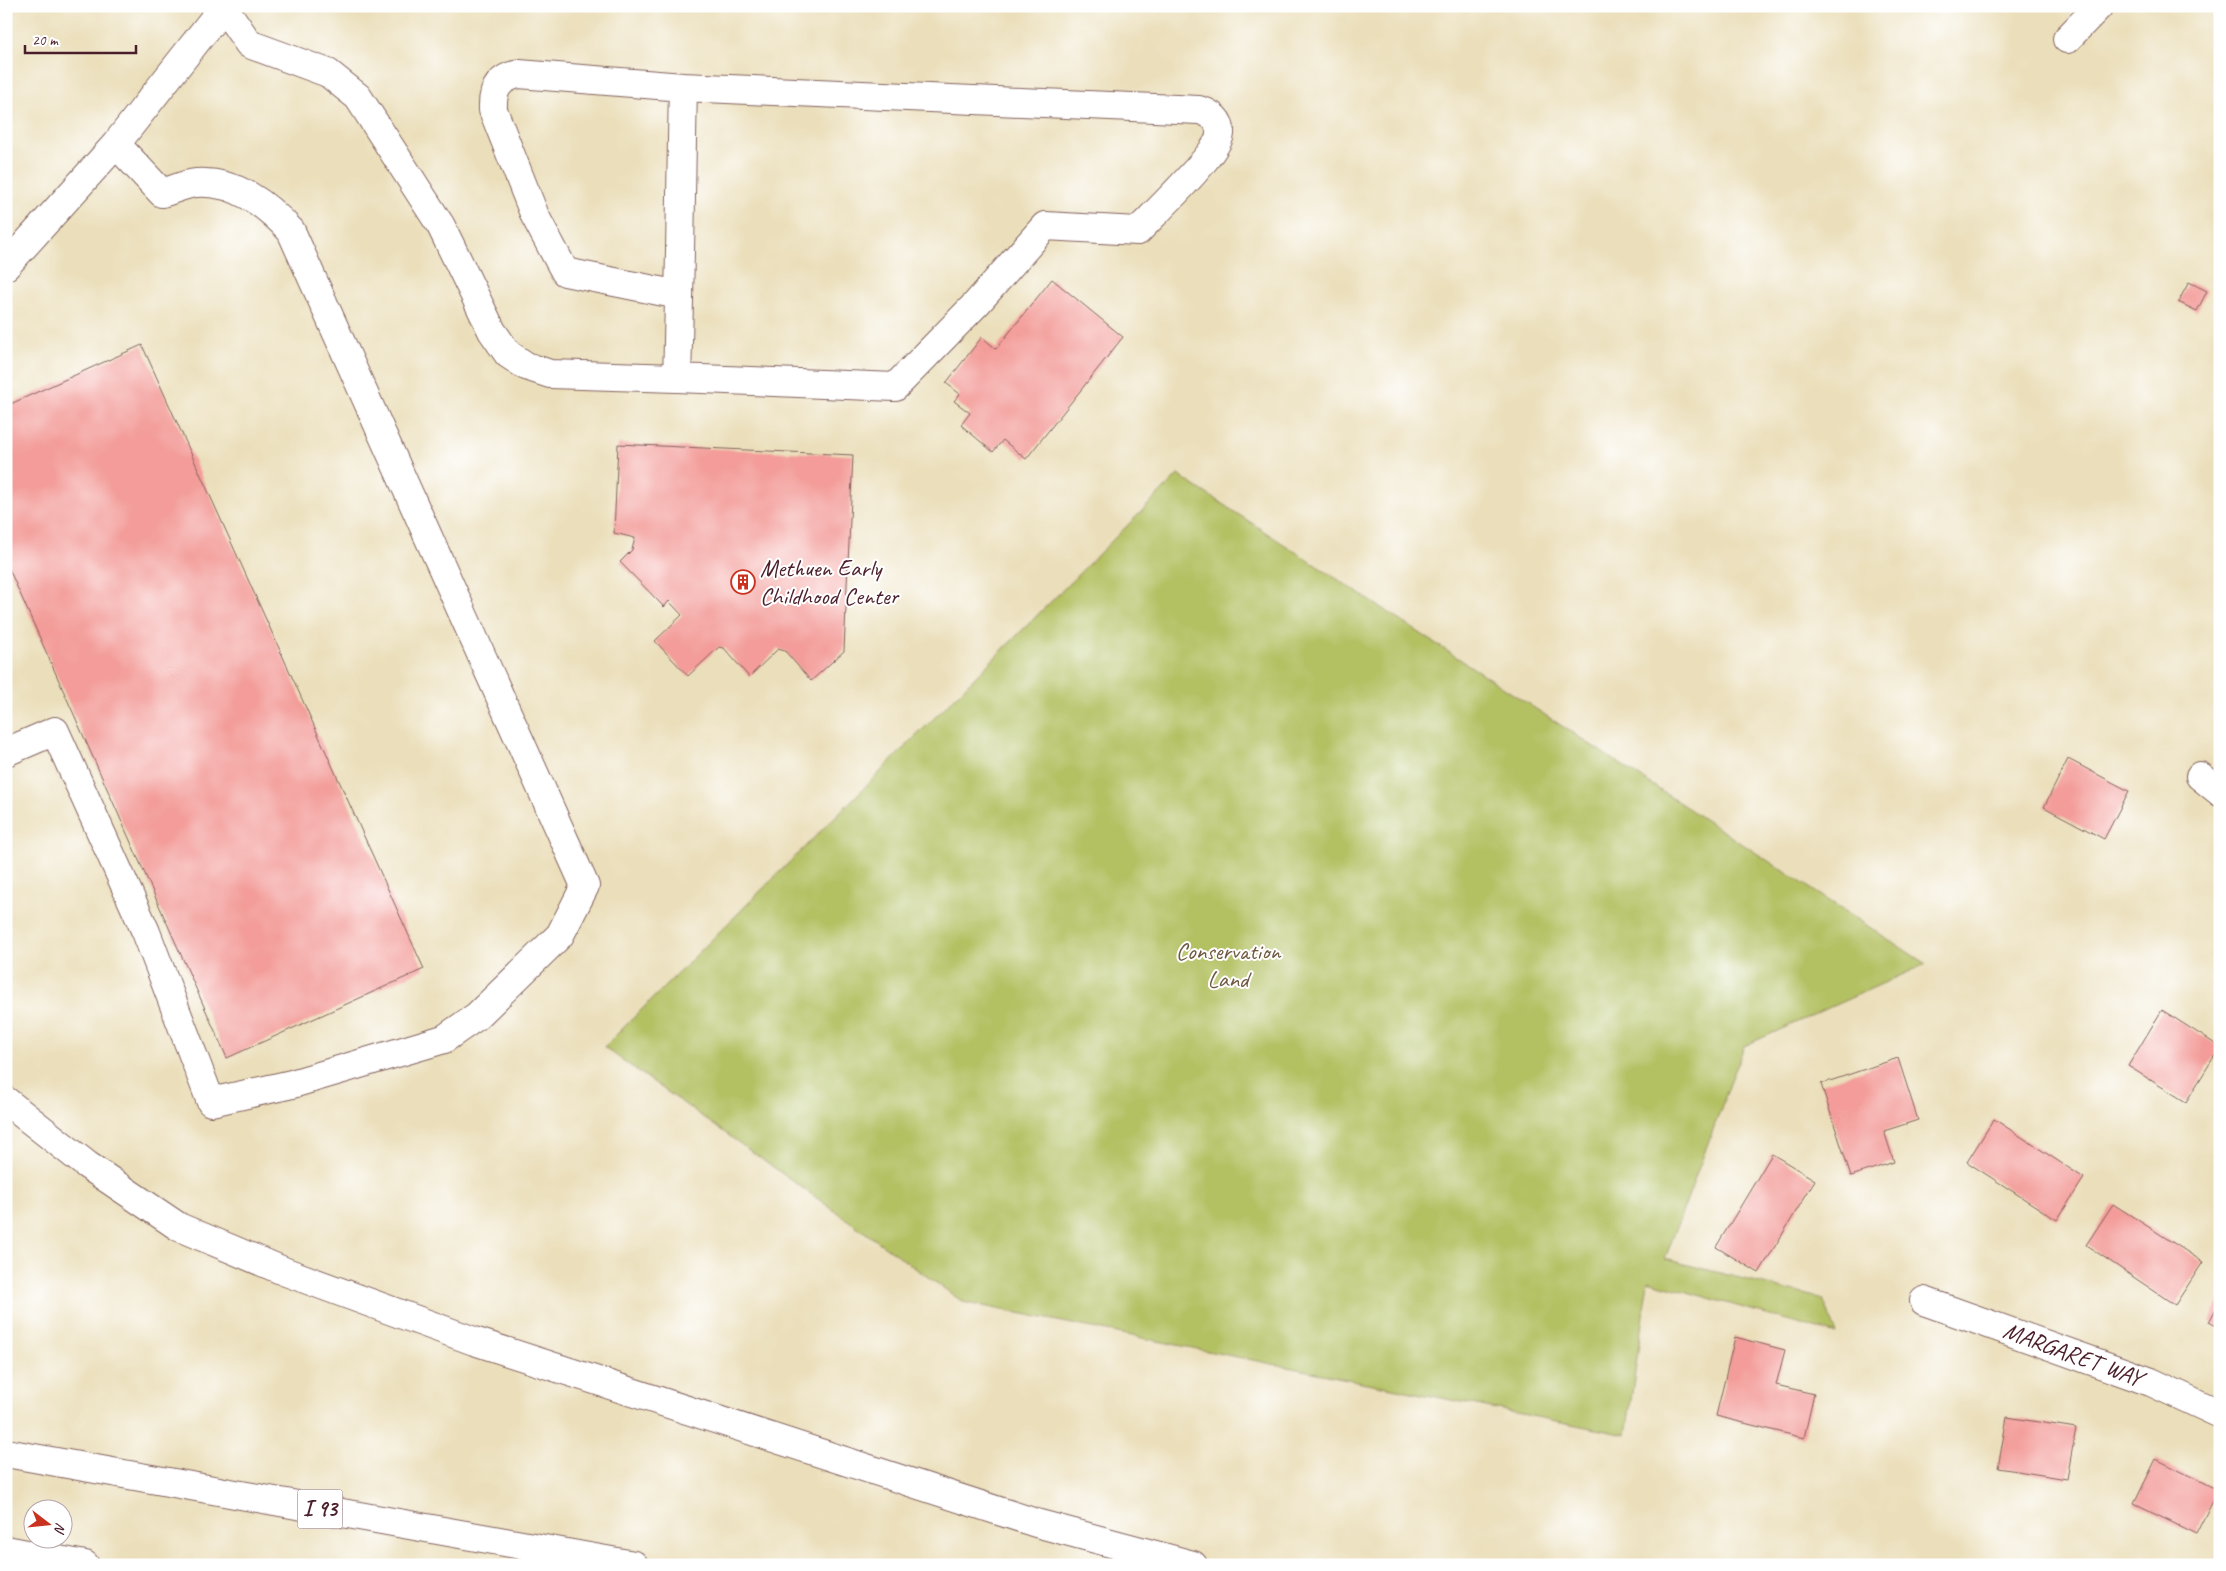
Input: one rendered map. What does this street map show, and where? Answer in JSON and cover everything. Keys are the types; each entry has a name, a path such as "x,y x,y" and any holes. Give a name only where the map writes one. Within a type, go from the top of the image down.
{"main road":[{"path":"6,266 116,144 224,6 249,44 328,73 358,97 441,226 492,331 508,354 526,366 550,374 895,387 977,303 1045,226 1138,231 1212,152 1220,135 1219,125 1208,112 1199,110 683,87 519,74 509,76 501,81 495,88 492,98 492,110 535,216 565,272 679,295"},
{"path":"2067,39 2099,6"},
{"path":"677,378 683,87"},
{"path":"6,752 55,731 146,932 210,1102 292,1084 444,1039 477,1016 560,935 586,886 291,231 272,210 225,184 195,183 162,193 116,144"},
{"path":"6,1101 87,1165 179,1226 286,1272 474,1340 1017,1517 1193,1565"},
{"name":"MARGARET WAY","path":"1924,1301 2151,1382 2220,1414"},
{"name":"I 93","path":"6,1453 634,1565"},
{"path":"6,1550 85,1565"}],"green space":[{"name":"Conservation Land","path":"1178,475 1926,964 1744,1046 1665,1259 1823,1299 1837,1334 1648,1281 1626,1435 963,1302 604,1047"}],"building":[{"path":"1052,279 1123,337 1026,459 1003,440 993,452 961,425 970,413 954,401 960,394 946,383 982,337 996,349"},
{"path":"2189,282 2207,291 2197,311 2178,302"},
{"path":"142,345 424,969 227,1058 6,562 6,406"},
{"name":"Methuen Early Childhood Center","path":"618,444 853,455 844,651 811,681 785,651 778,649 749,677 724,648 719,647 688,676 655,641 682,615 669,601 664,607 620,562 632,550 635,538 614,533"},
{"path":"2068,759 2129,791 2104,839 2044,807"},
{"path":"2162,1010 2220,1047 2186,1102 2128,1066"},
{"path":"1898,1058 1918,1120 1884,1131 1894,1162 1851,1176 1821,1084"},
{"path":"1994,1119 2084,1178 2057,1220 1967,1162"},
{"path":"1772,1154 1815,1180 1759,1273 1716,1247"},
{"path":"2113,1204 2203,1262 2175,1305 2086,1245"},
{"path":"2220,1301 2220,1328 2209,1322"},
{"path":"1735,1337 1785,1350 1776,1385 1814,1394 1804,1438 1716,1416"},
{"path":"2007,1417 2076,1428 2067,1479 1998,1468"},
{"path":"2156,1459 2218,1490 2196,1534 2134,1504"}],"place":[{"name":"Methuen Early Childhood Center","path":"743,582"}]}
